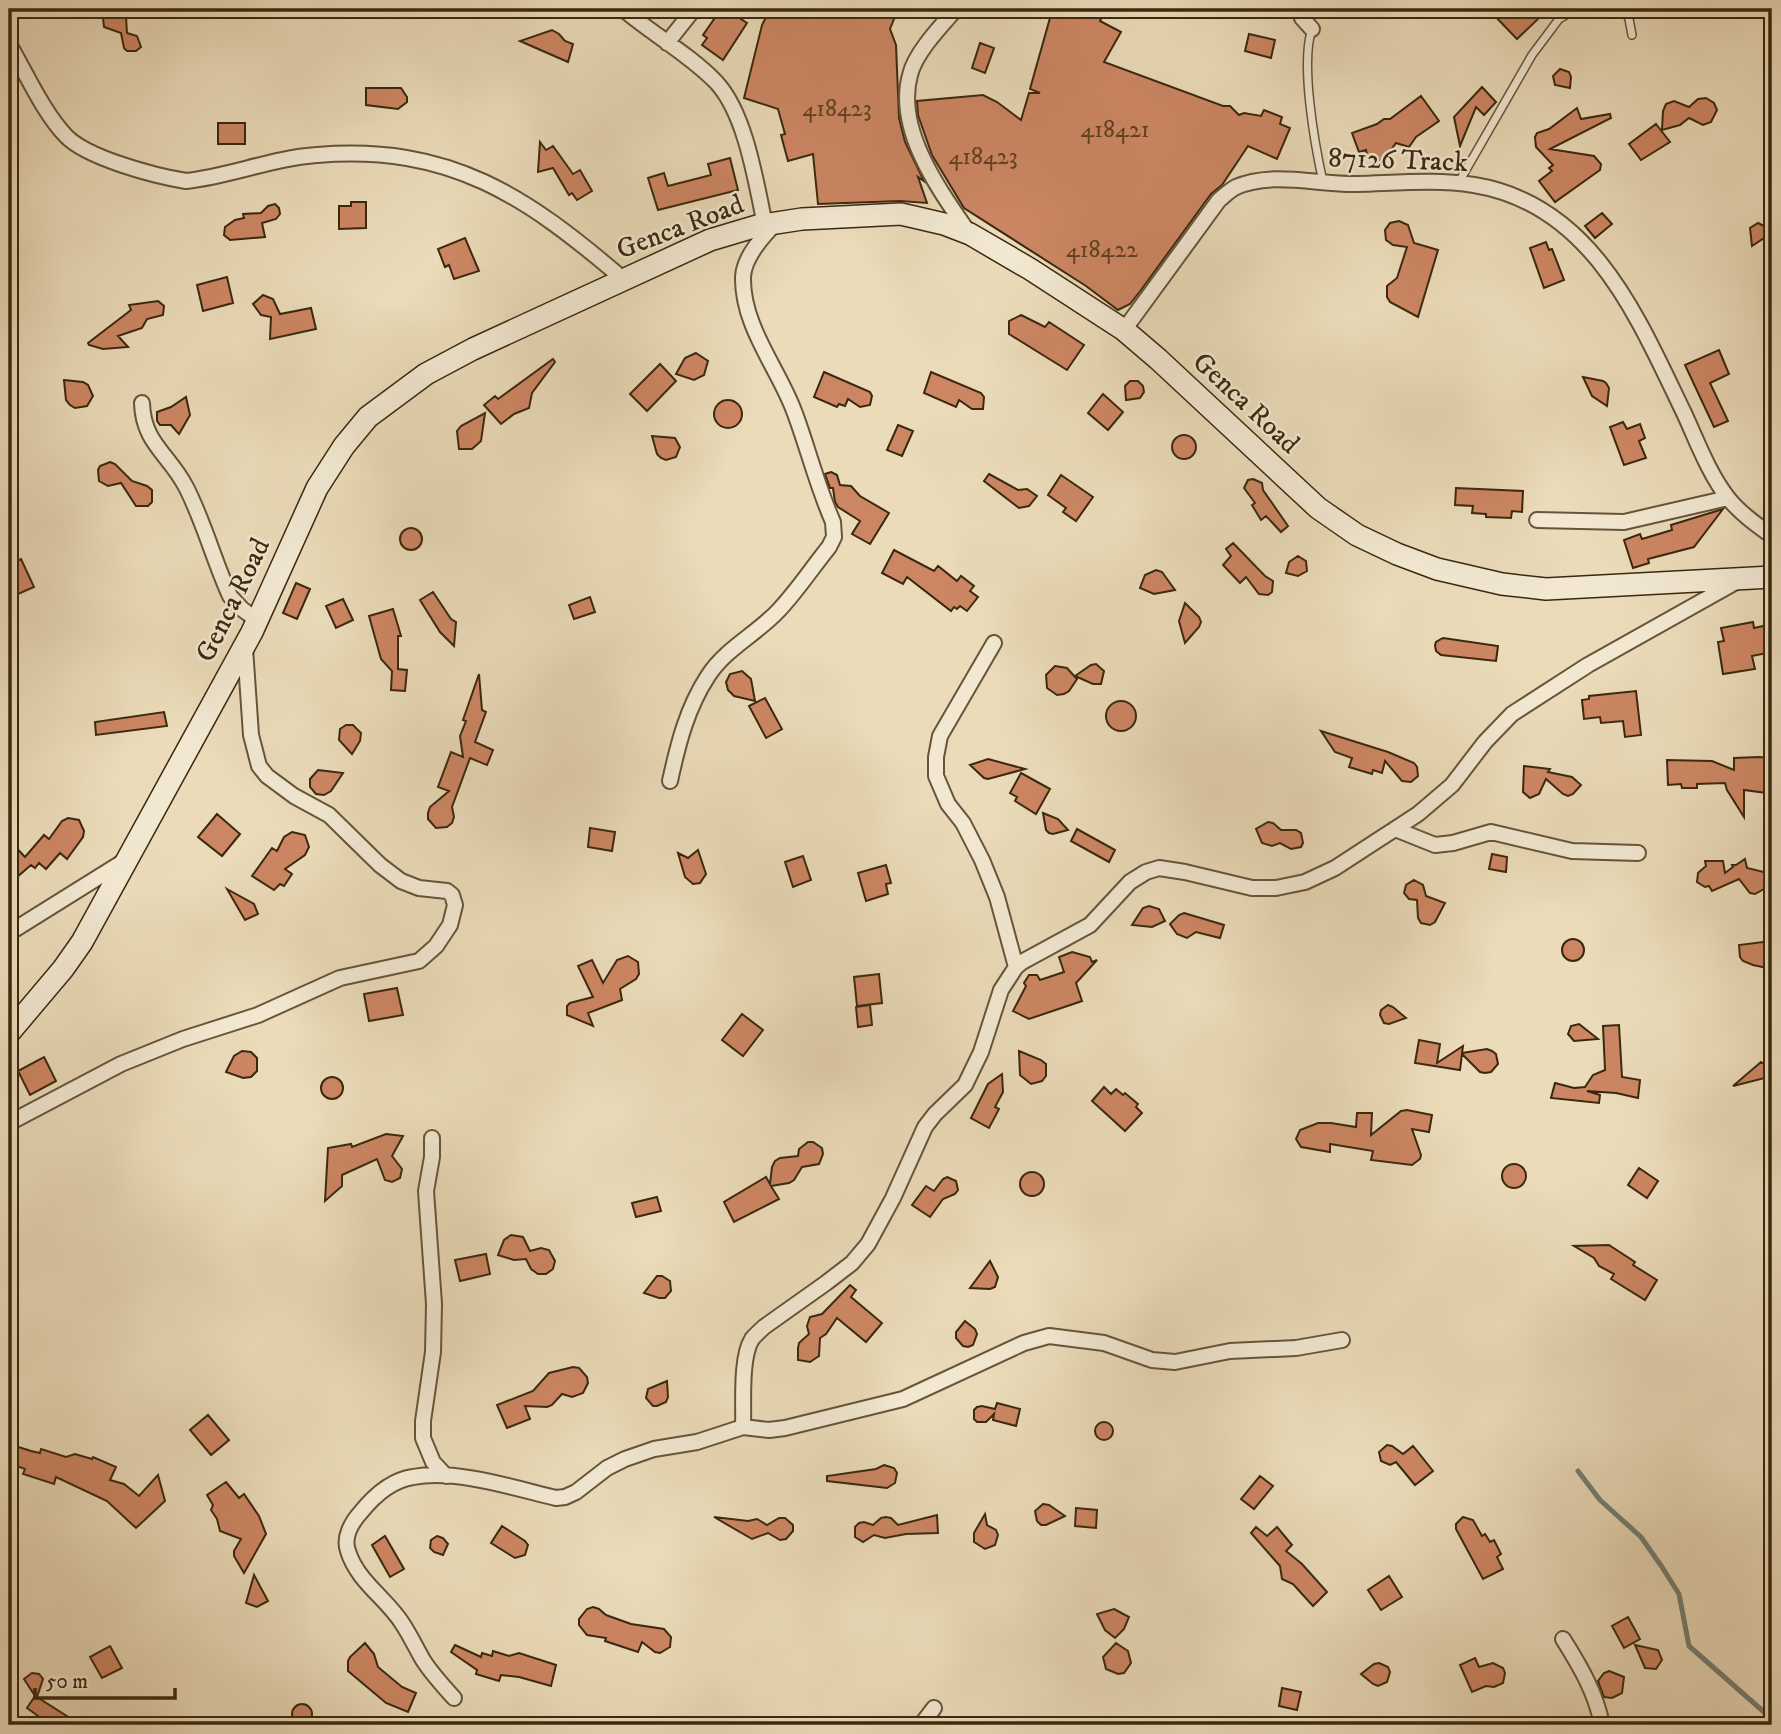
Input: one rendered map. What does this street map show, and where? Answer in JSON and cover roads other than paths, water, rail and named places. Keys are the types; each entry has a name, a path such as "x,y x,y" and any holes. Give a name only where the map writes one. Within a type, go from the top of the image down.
{"street":[{"path":"623,9 718,83 734,111 771,224 747,262 743,274 744,295 751,320 794,410 832,522 834,537 779,610 725,655 709,675 695,699 681,733 670,781"},
{"path":"667,43 694,9"},
{"path":"956,9 936,31 909,75 908,103 911,126 919,152 942,193 970,234"},
{"path":"1300,9 1312,29"},
{"path":"9,44 67,138 82,149 103,158 167,178 186,181 314,155 360,153 411,157 463,172 520,199 563,228 623,279"},
{"name":"87126 Track","path":"1124,330 1219,201 1233,188 1254,181 1458,183 1476,185 1513,196 1555,216 1618,286 1641,325 1709,466 1728,498 1772,537"},
{"name":"Genca Road","path":"9,1033 82,942 245,646 317,488 344,446 368,417 426,374 474,349 710,240 771,224 802,219 901,215 922,218 970,234 1124,330 1318,508 1357,535 1396,554 1437,569 1502,584 1546,589 1772,577"},
{"path":"142,403 144,426 148,436 186,486 230,596 257,620"},
{"path":"1536,520 1623,522 1728,498"},
{"path":"743,1427 747,1353 752,1340 764,1327 852,1263 868,1244 893,1198 925,1127 965,1085 981,1052 1001,990 1016,967 1090,925 1130,882 1146,872 1159,869 1185,872 1252,888 1276,888 1305,882 1335,868 1418,814 1452,785 1485,742 1512,714 1588,665 1740,579"},
{"path":"994,643 940,736 936,776 948,804 963,823 982,860 996,897 1016,967"},
{"path":"9,1123 121,1064 183,1038 247,1019 340,978 419,961 436,946 450,925 455,905 452,895 447,891 419,888 401,881 380,865 329,815 281,787 259,766 251,735 245,646"},
{"path":"1395,829 1435,845 1453,843 1491,832 1572,851 1638,853"},
{"path":"9,933 127,859"},
{"path":"432,1138 432,1157 426,1191 434,1304 433,1340 423,1438 433,1462 446,1476"},
{"path":"454,1698 432,1673 401,1622 363,1577 347,1549 352,1523 378,1493 411,1477 446,1476 556,1498 565,1497 625,1459 697,1442 743,1427 769,1430 785,1428 884,1405 903,1399 1024,1343 1049,1336 1104,1343 1152,1360 1175,1362 1230,1351 1296,1348 1342,1340"},
{"path":"1563,1639 1583,1671 1602,1725"},
{"path":"921,1725 934,1708"}],"lane":[{"path":"1458,183 1532,55 1559,19 1576,9"},
{"path":"1624,9 1632,35"},
{"path":"1312,29 1306,59 1316,153 1323,182"}],"waterway":[{"path":"1578,1471 1600,1500 1641,1537 1662,1567 1679,1594 1689,1646 1764,1712 1772,1723"}]}
